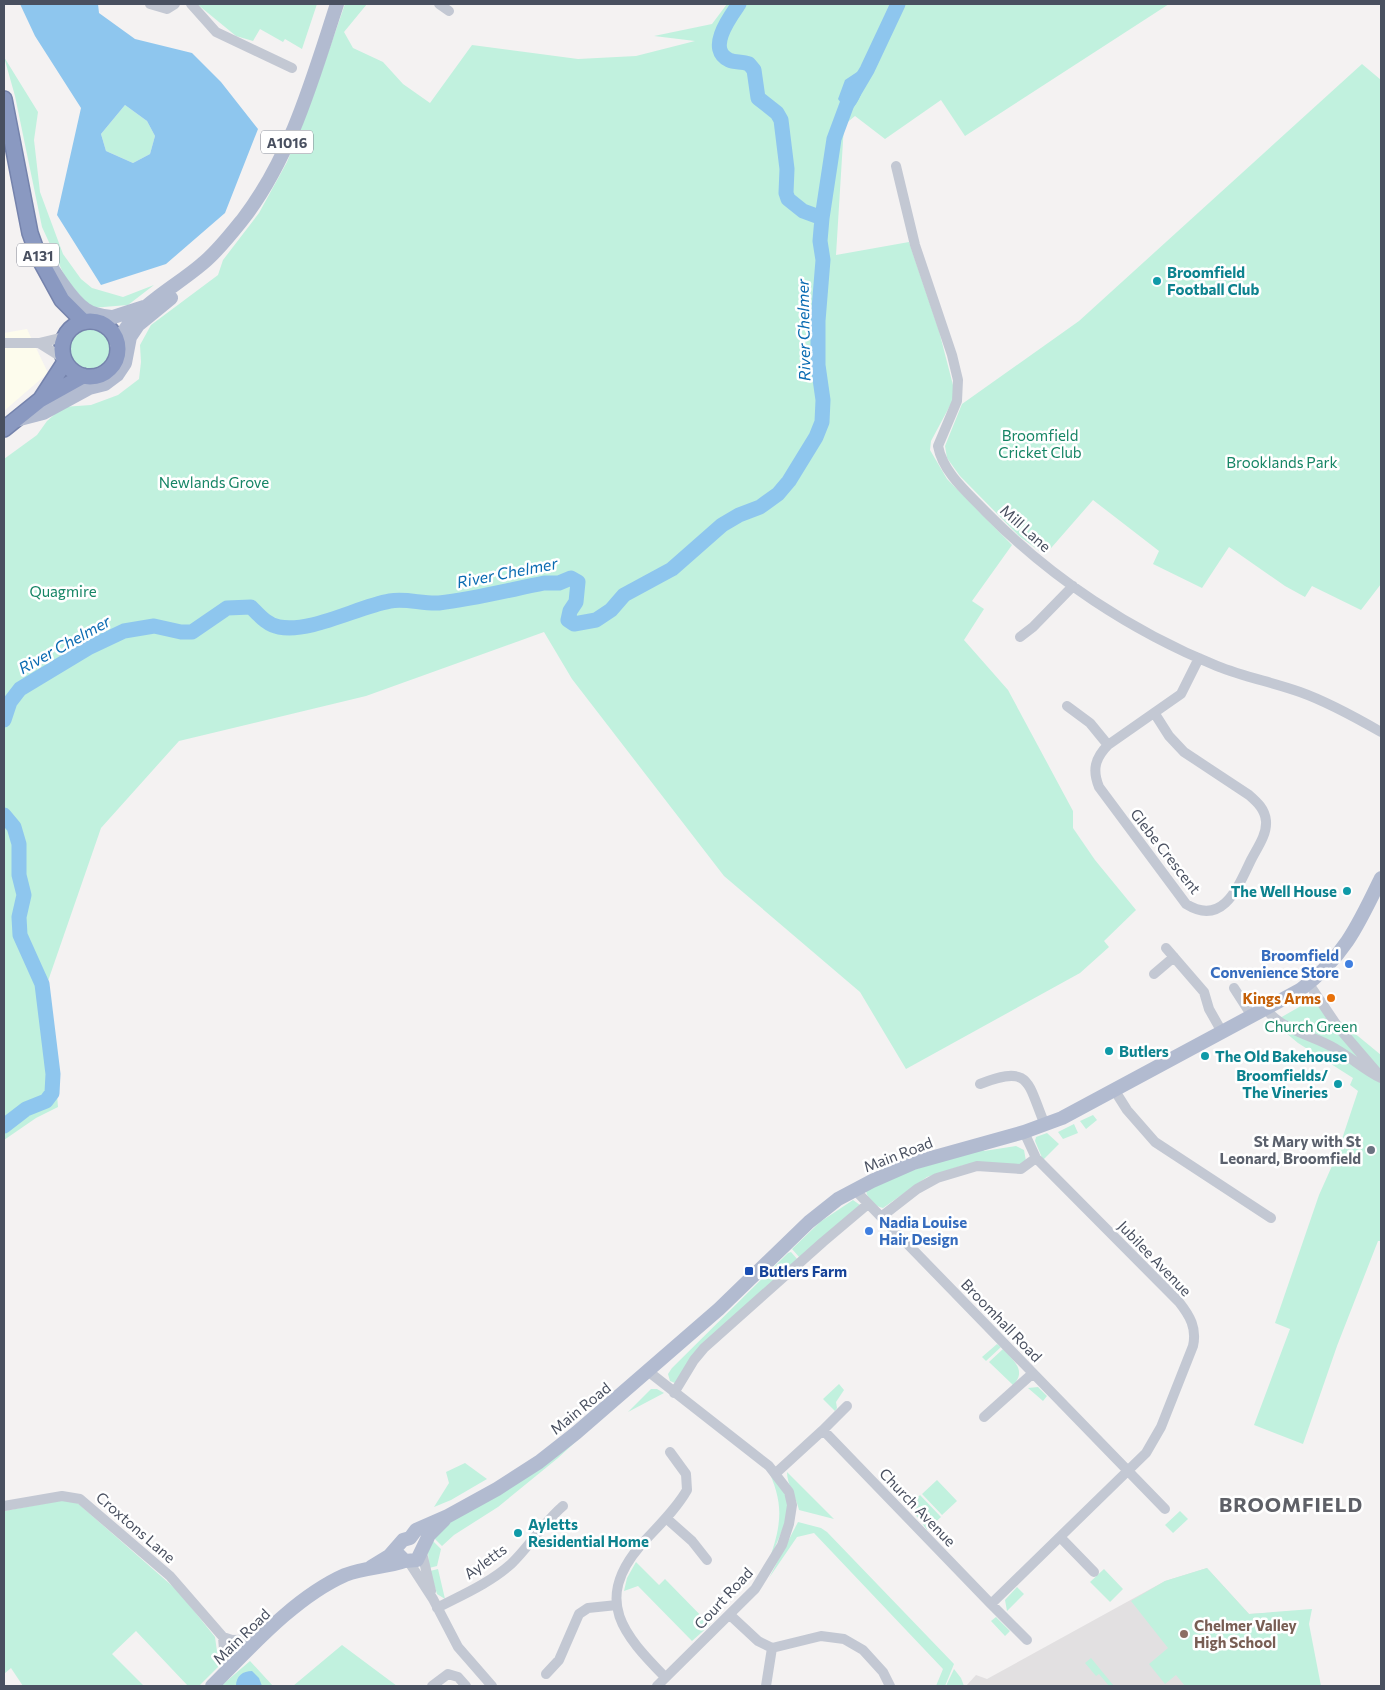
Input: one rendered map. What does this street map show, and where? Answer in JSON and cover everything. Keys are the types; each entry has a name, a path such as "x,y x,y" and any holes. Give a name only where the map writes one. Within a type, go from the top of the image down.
{"highway":[{"name":"A131","path":"4,99 24,206 39,258 62,300 66,334"},
{"name":"A131","path":"62,300 98,321"},
{"path":"98,321 110,330 117,344 117,356 111,368 99,376 83,376 73,372 64,360 62,351 66,334 98,321"},
{"path":"40,400 64,360"},
{"path":"10,424 40,400 83,376"}],"main road":[{"name":"A1016","path":"117,344 122,332 144,307 204,263 243,218 275,166 305,103 337,4"},
{"path":"24,206 46,258 66,288 85,309 96,314 98,321"},
{"path":"10,424 43,413 90,388 106,384 117,375 125,363 130,337 138,325 179,291 204,263"},
{"name":"A1016","path":"98,321 144,307"},
{"name":"Main Road","path":"372,1567 389,1556 422,1527 448,1516 539,1462 649,1372 734,1295 824,1209 855,1190 913,1163 1045,1125 1115,1091 1309,984 1344,949 1381,878"},
{"name":"Main Road","path":"212,1686 261,1639 320,1588 345,1575 372,1567 391,1566 417,1560 429,1536 448,1516"},
{"path":"407,1562 399,1555 398,1548 405,1540 418,1540 422,1551"}],"street":[{"path":"150,4 167,9 175,4"},
{"path":"191,4 216,32 292,68"},
{"path":"439,4 449,11"},
{"name":"Mill Lane","path":"896,166 915,244 952,355 958,380 958,401 938,446 942,462 974,500 1015,541 1072,586 1124,619 1199,658 1235,673 1315,698 1381,732"},
{"path":"4,343 39,343 66,334"},
{"path":"39,343 64,360"},
{"path":"1020,637 1034,627 1072,586"},
{"name":"Glebe Crescent","path":"1155,714 1176,745 1249,795 1257,802 1265,815 1264,835 1236,891 1225,904 1209,911 1200,910 1186,904 1104,794 1096,779 1095,769 1100,753 1108,745 1155,714 1181,694 1199,658"},
{"path":"1067,706 1090,723 1108,745"},
{"path":"1166,948 1204,992 1210,1009 1222,1032"},
{"path":"1154,974 1174,957"},
{"path":"1309,984 1343,1042 1341,1046 1336,1048"},
{"path":"1234,988 1252,1016"},
{"path":"1266,1009 1275,1020 1336,1048 1355,1063 1381,1078"},
{"path":"1331,1019 1381,1078"},
{"path":"980,1084 1005,1075 1019,1076 1028,1084 1045,1125"},
{"path":"1115,1091 1127,1110 1155,1142 1272,1218"},
{"name":"Jubilee Avenue","path":"1024,1132 1036,1158 1179,1302 1191,1320 1195,1338 1194,1346 1161,1427 1146,1453 1128,1472"},
{"path":"881,1217 916,1189 937,1178 976,1166 1021,1169 1036,1158"},
{"name":"Broomhall Road","path":"855,1190 1128,1472"},
{"path":"674,1393 694,1360 704,1348 868,1204"},
{"name":"Court Road","path":"649,1372 759,1457 776,1473 791,1499 790,1524 779,1551 764,1577 730,1615 656,1686"},
{"path":"984,1417 1032,1374"},
{"path":"776,1473 847,1406"},
{"name":"Church Avenue","path":"823,1430 1027,1640"},
{"path":"665,1677 629,1638 619,1616 617,1604 618,1588 626,1566 687,1490 688,1482 681,1465 670,1452"},
{"path":"991,1604 1128,1472 1165,1509"},
{"name":"Croxtons Lane","path":"4,1506 62,1496 80,1499 170,1576 223,1637"},
{"name":"Ayletts","path":"435,1603 478,1587 506,1568 546,1522 563,1506"},
{"path":"666,1518 692,1541 707,1560"},
{"path":"1060,1538 1094,1572"},
{"path":"422,1551 435,1603"},
{"path":"407,1562 435,1603 458,1647 492,1686"},
{"path":"546,1674 559,1660 579,1614 588,1608 617,1604"},
{"path":"730,1615 758,1641 772,1648 821,1636 844,1639 854,1644 870,1657 883,1672 890,1686"},
{"path":"226,1673 223,1637 232,1640 261,1639"},
{"path":"766,1686 772,1648"},
{"path":"432,1686 448,1674 458,1677 466,1686"}],"shaded area":[{"path":"27,329 48,373 4,411 4,333"},
{"name":"Chelmer Valley High School","path":"1207,1568 1249,1614 1295,1611 1308,1686 966,1686 976,1675 987,1679 1165,1581"}],"green space":[{"path":"197,4 317,4 302,49 285,39 283,42 260,29 253,41 236,36"},
{"path":"345,4 367,4 344,32 353,48 383,62 403,84 430,103 472,45 578,59 636,56 695,41 654,36 712,24 727,4 1169,4 965,136 941,100 885,139 855,116 844,125 836,255 909,242 939,331 954,389 953,400 931,441 930,450 947,479 1012,545 972,601 984,609 964,640 1008,690 1073,811 1073,828 1095,860 1136,910 1104,941 1109,947 1080,973 906,1069 860,992 724,876 572,679 544,632 366,696 179,741 101,828 48,981 58,1107 36,1118 4,1140 4,459 37,435 47,421 63,407 91,405 118,395 139,379 140,345 151,325 218,275 223,260 259,213 287,162 311,102"},
{"path":"4,57 38,112 34,140 40,192 63,254 81,279 92,288 123,297 154,285 128,305 91,308 66,279 42,227 15,96"},
{"path":"1362,64 1381,80 1381,584 1361,610 1312,586 1305,597 1285,586 1229,547 1202,588 1153,564 1159,551 1093,500 1045,555 1019,536 960,476 947,458 945,446 962,404 1079,321"},
{"path":"125,105 147,121 155,136 150,154 133,163 106,151 101,134"},
{"path":"95,327 107,333 112,340 112,358 107,365 100,370 87,371 79,368 72,361 69,345 72,337 79,330"},
{"name":"Church Green","path":"1313,999 1381,1055 1381,1241 1378,1241 1337,1346 1303,1444 1254,1425 1290,1329 1275,1323 1319,1195 1336,1157 1358,1091 1350,1085 1353,1078 1298,1043 1273,1022"},
{"path":"1093,1115 1097,1120 1086,1129 1080,1121"},
{"path":"1074,1124 1078,1133 1063,1139 1058,1132"},
{"path":"1047,1133 1059,1144 1043,1160 1035,1141 1036,1137"},
{"path":"1016,1146 1024,1150 1026,1161 1021,1164 964,1165 927,1177 883,1208 870,1199 866,1191 896,1175 983,1149 984,1151"},
{"path":"853,1200 860,1205 800,1258 792,1249 820,1222"},
{"path":"791,1252 798,1260 675,1383 670,1381 668,1374 672,1368"},
{"path":"997,1344 1001,1347 986,1361 982,1357"},
{"path":"1003,1349 1015,1362 1019,1371 1017,1380 1013,1385 989,1362"},
{"path":"839,1384 844,1390 836,1402 837,1408 835,1411 823,1399"},
{"path":"1038,1387 1047,1396 1043,1401 1028,1388"},
{"path":"651,1389 657,1389 664,1393 628,1412"},
{"path":"583,1435 498,1507 454,1535 442,1546 433,1537 450,1522"},
{"path":"465,1463 487,1479 451,1500 434,1507 449,1483 446,1472"},
{"path":"766,1466 789,1500 787,1519 767,1566 776,1539 779,1504 777,1493"},
{"path":"787,1472 834,1519 799,1510 788,1481"},
{"path":"937,1480 957,1501 942,1515 922,1494"},
{"path":"920,1495 941,1517 927,1530 909,1506"},
{"path":"69,1499 74,1500 178,1591 215,1637 219,1666 199,1686 188,1686 136,1631 112,1654 144,1686 23,1686 11,1668 4,1674 4,1511"},
{"path":"1180,1511 1188,1519 1173,1533 1165,1525"},
{"path":"798,1522 821,1528 827,1532 954,1664 945,1686 936,1686 943,1669 814,1533 797,1537 769,1578"},
{"path":"431,1539 441,1549 437,1566 429,1568 428,1552"},
{"path":"636,1562 659,1585 665,1579 710,1625 692,1641 638,1586 624,1591 627,1578"},
{"name":"Chelmer Valley High School","path":"1207,1568 1249,1614 1312,1609 1309,1624 1321,1686 1185,1686 1176,1675 1165,1684 1149,1664 1168,1648 1131,1601 1165,1581"},
{"path":"438,1569 445,1599 437,1594 430,1571"},
{"path":"1104,1569 1123,1589 1110,1602 1090,1582"},
{"path":"1017,1587 1024,1594 1007,1611 1005,1600"},
{"path":"996,1617 1010,1631 1005,1636 991,1621"},
{"path":"342,1645 397,1686 293,1686"},
{"path":"1091,1658 1114,1686 1109,1686 1099,1674 1096,1676 1085,1663"},
{"path":"250,1661 273,1686 221,1686"},
{"path":"954,1669 961,1678 964,1686 946,1686"}],"water":[{"path":"20,4 98,4 99,13 135,39 192,53 221,82 258,129 225,213 166,264 101,285 57,215 81,108 35,36","holes":["125,105 147,121 155,136 150,154 133,163 106,151 101,134"]},
{"path":"860,70 869,72 859,100 853,108 841,103 838,99 845,80"},
{"path":"252,1671 259,1678 262,1686 236,1686 237,1679 241,1675"}],"waterway":[{"name":"River Chelmer","path":"739,4 722,33 720,41 722,55 729,60 749,64 754,70 758,98 777,113 781,120 787,169 786,193 788,199 803,211 822,218"},
{"name":"River Chelmer","path":"4,720 10,702 20,689 88,648 124,631 154,626 181,632 192,632 227,608 251,607 271,624 292,628 319,623 390,601 439,603 544,583 559,583 571,578 578,582 576,602 570,611 568,620 574,624 596,620 611,610 624,595 672,569 722,525 739,515 760,507 778,494 789,481 816,437 822,422 823,400 818,365 818,321 823,260 820,241 834,139 847,104 867,70 898,4"},
{"name":"River Chelmer","path":"4,815 14,827 19,844 19,875 24,895 19,917 20,935 42,984 53,1074 52,1093 46,1101 26,1109 4,1126"}],"place":[{"name":"Broomfield Football Club","path":"1157,281"},
{"name":"The Well House","path":"1347,891"},
{"name":"Broomfield Convenience Store","path":"1349,964"},
{"name":"Kings Arms","path":"1331,998"},
{"name":"Butlers","path":"1109,1051"},
{"name":"The Old Bakehouse","path":"1205,1056"},
{"name":"Broomfields/ The Vineries","path":"1338,1084"},
{"name":"St Mary with St Leonard, Broomfield","path":"1371,1150"},
{"name":"Nadia Louise Hair Design","path":"869,1231"},
{"name":"Butlers Farm","path":"749,1271"},
{"name":"Ayletts Residential Home","path":"518,1533"},
{"name":"Chelmer Valley High School","path":"1184,1634"}],"district":[{"name":"BROOMFIELD","path":"1291,1504"}],"park label":[{"name":"Broomfield Cricket Club","path":"1040,444"},
{"name":"Brooklands Park","path":"1282,462"},
{"name":"Newlands Grove","path":"214,482"},
{"name":"Quagmire","path":"63,591"}]}
